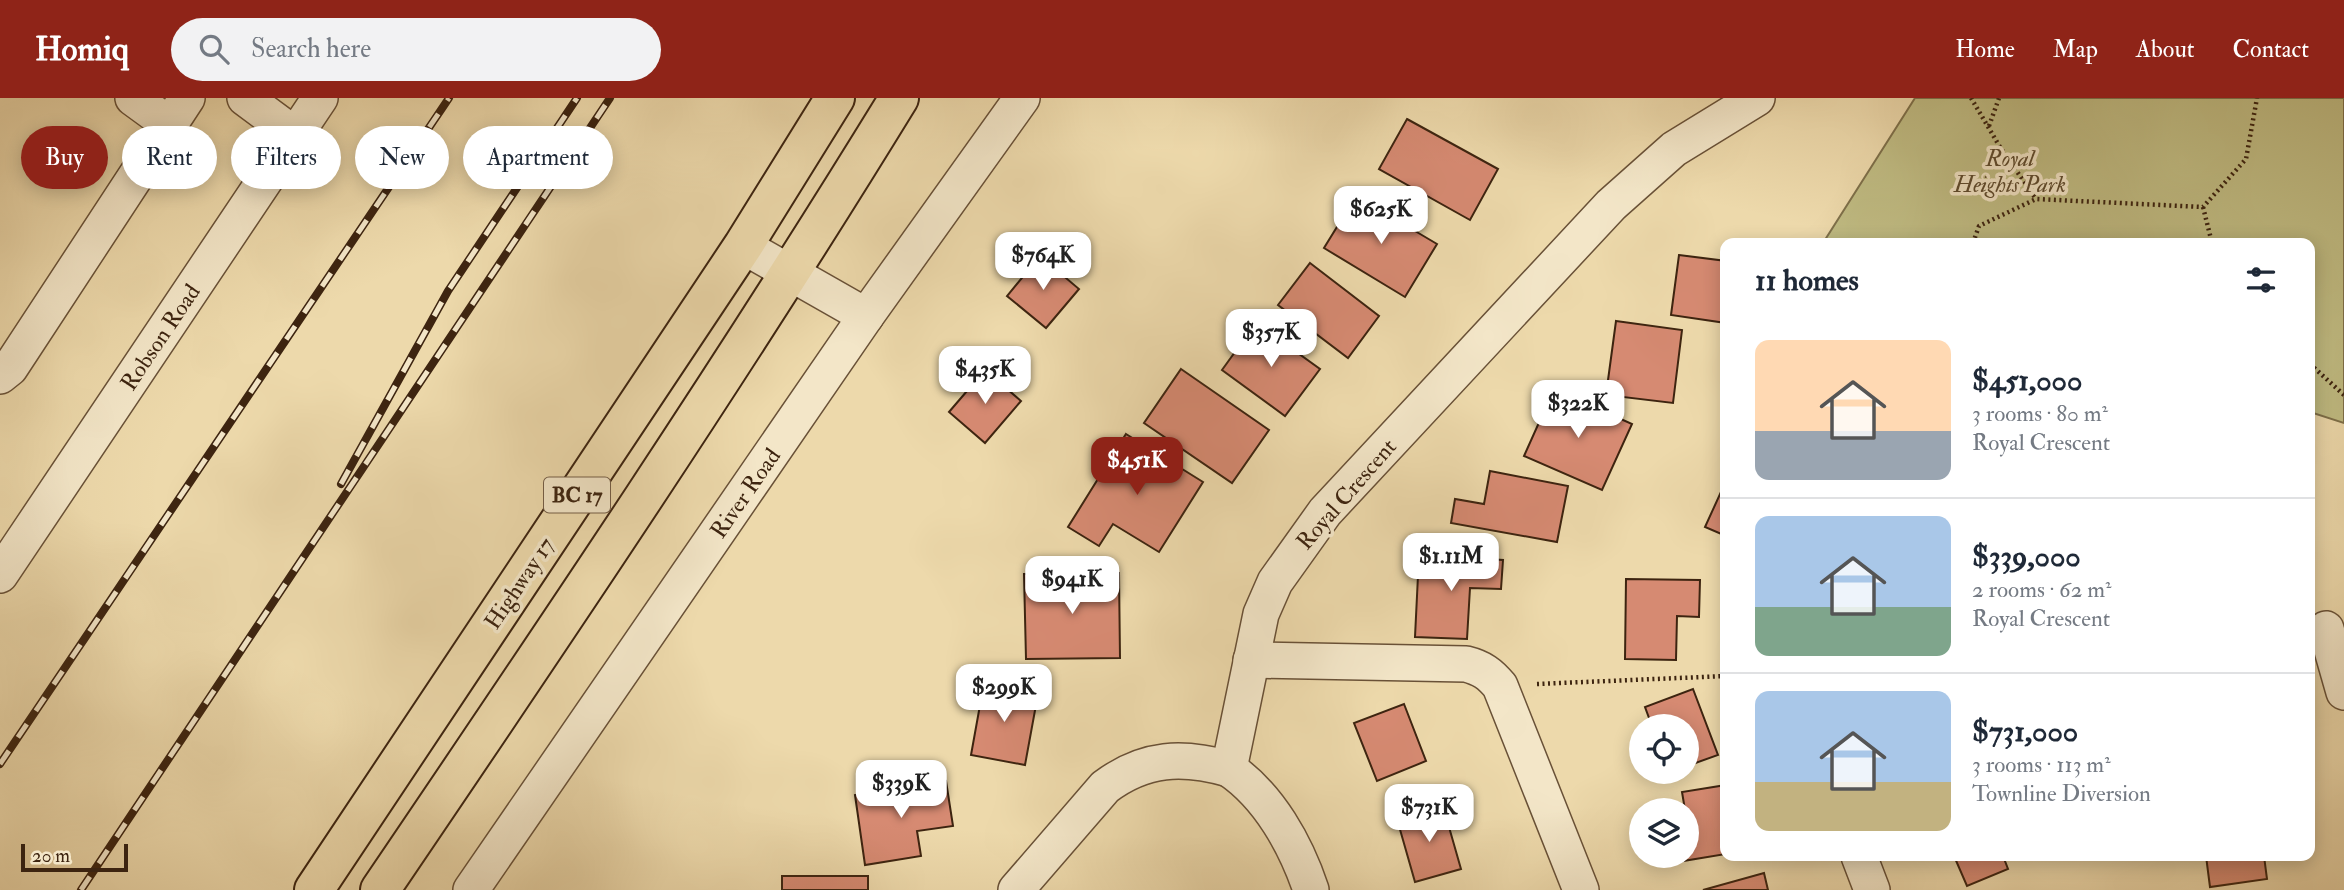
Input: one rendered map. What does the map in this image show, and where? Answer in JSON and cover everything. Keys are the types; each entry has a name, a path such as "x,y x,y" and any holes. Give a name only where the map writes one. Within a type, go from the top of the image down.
{"highway":[{"name":"Highway 17","path":"314,890 743,246 835,98"},
{"name":"BC 17","path":"380,890 580,596 791,274 899,98"}],"street":[{"path":"0,376 10,368 179,111 133,98"},
{"path":"245,98 283,126"},
{"name":"Robson Road","path":"301,126 320,98"},
{"name":"River Road","path":"471,890 866,317 1022,98"},
{"name":"Royal Crescent","path":"1229,769 1261,614 1275,582 1325,512 1611,205 1674,149 1757,98"},
{"name":"Robson Road","path":"0,575 259,189"},
{"path":"743,246 866,317"},
{"path":"2326,629 2344,692"},
{"path":"1251,660 1466,664 1480,667 1500,686 1581,890"},
{"path":"1016,890 1105,787 1133,769 1168,761 1190,761 1229,769 1257,791 1303,866 1311,890"},
{"path":"1861,861 1872,890"}],"path":[{"path":"1972,98 2036,199"},
{"path":"1989,127 1999,98"},
{"path":"2203,208 2246,159 2257,98"},
{"path":"1975,238 1979,226 2036,199 2203,208"},
{"path":"2203,208 2211,238"},
{"path":"2315,369 2344,395"},
{"path":"1532,685 1720,676"}],"green space":[{"name":"Royal Heights Park","path":"1915,98 2344,98 2344,423 2315,414 2315,238 1826,238"}],"building":[{"path":"1407,119 1498,169 1470,220 1379,169"},
{"path":"1356,196 1437,244 1405,297 1324,248"},
{"path":"1679,255 1720,260 1720,322 1671,315"},
{"path":"1040,256 1079,289 1046,328 1007,296"},
{"path":"1310,263 1379,316 1348,358 1278,305"},
{"path":"1616,321 1682,330 1673,403 1606,395"},
{"path":"1256,323 1320,369 1285,416 1222,370"},
{"path":"1181,369 1269,430 1232,483 1144,423"},
{"path":"985,370 1021,401 985,443 949,412"},
{"path":"1554,389 1632,424 1602,490 1524,456"},
{"path":"1126,434 1203,482 1159,552 1113,524 1099,546 1068,527"},
{"path":"1490,471 1568,486 1557,542 1451,523 1455,499 1484,504"},
{"path":"1720,494 1720,533 1705,527"},
{"path":"1419,555 1503,560 1501,589 1470,588 1467,639 1415,637"},
{"path":"1119,573 1120,658 1026,659 1024,574"},
{"path":"1626,579 1700,580 1699,617 1677,616 1676,660 1625,659"},
{"path":"984,683 1038,694 1025,765 971,755"},
{"path":"1693,689 1718,755 1699,762 1699,714 1648,714 1645,707"},
{"path":"1404,704 1426,761 1377,781 1354,723"},
{"path":"946,781 953,826 917,831 921,856 865,865 855,795"},
{"path":"1720,786 1720,855 1699,858 1699,798 1683,798 1682,792"},
{"path":"1443,806 1461,869 1415,882 1397,819"},
{"path":"1956,861 2005,861 2008,869 1967,886"},
{"path":"2207,861 2265,861 2267,879 2210,887"},
{"path":"1764,873 1768,890 1703,890"},
{"path":"782,876 868,876 868,890 782,890"}],"railway":[{"path":"0,764 449,98"},
{"path":"341,484 448,291 577,98"},
{"path":"81,890 610,98"}]}
